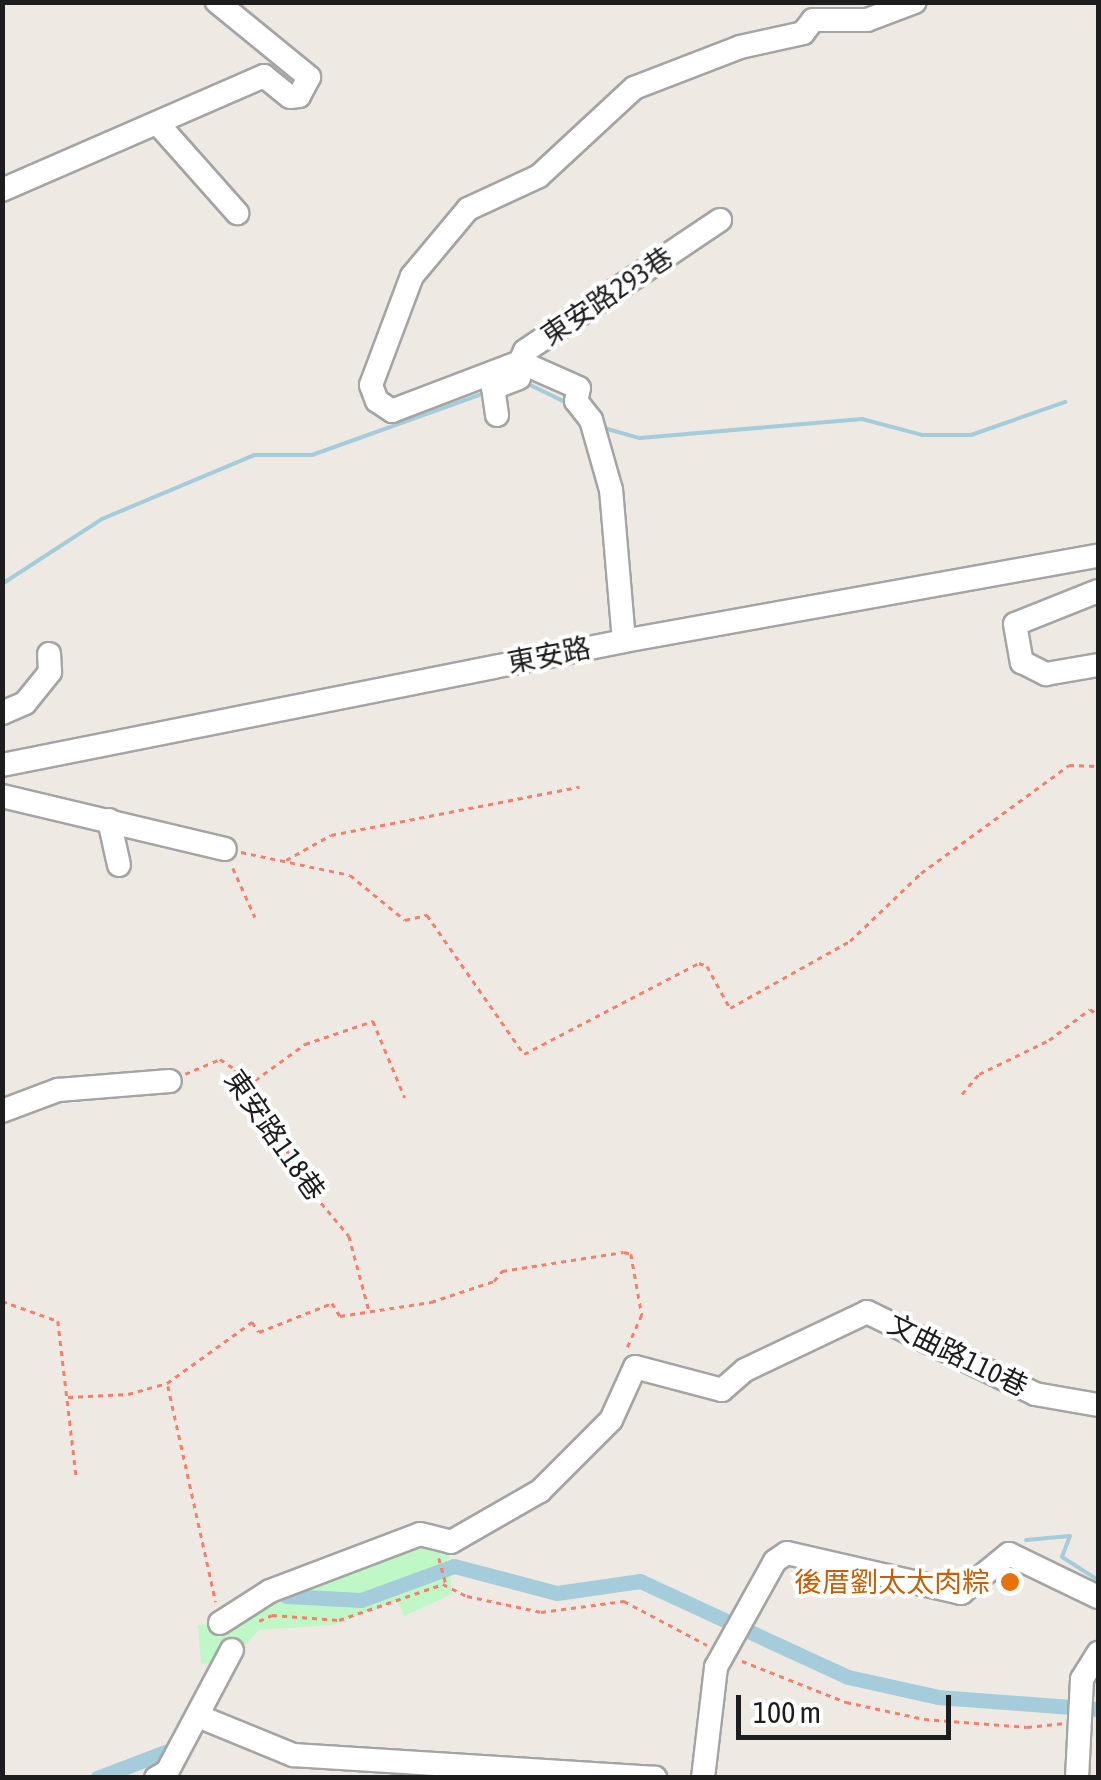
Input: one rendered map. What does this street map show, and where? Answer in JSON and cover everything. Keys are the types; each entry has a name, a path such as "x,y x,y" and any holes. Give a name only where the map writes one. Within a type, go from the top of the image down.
{"street":[{"path":"2,190 160,125 264,76 290,97 310,84 309,77 217,2"},
{"path":"520,362 392,412 377,401 371,385 412,276 468,209 539,176 634,88 740,46 803,33 813,20 867,20 915,2"},
{"path":"160,125 237,213"},
{"name":"東安路293巷","path":"624,641 611,490 591,420 576,401 579,388 520,362 526,352 720,220"},
{"path":"497,416 493,388 502,380 529,376 576,401"},
{"name":"東安路","path":"2,765 624,641 1098,556"},
{"path":"1098,591 1015,624 1022,662 1046,674 1098,665"},
{"path":"2,713 25,703 50,672 48,654"},
{"path":"2,796 225,849"},
{"path":"109,820 120,865"},
{"path":"2,1111 58,1090 170,1081"},
{"name":"文曲路110巷","path":"635,1367 722,1390 745,1370 867,1312 1034,1394 1098,1405"},
{"path":"220,1623 270,1591 420,1534 451,1542 540,1491 611,1420 635,1367"},
{"path":"703,1778 730,1642 774,1561 787,1554 961,1593 1009,1554 1098,1597"},
{"path":"164,1776 232,1650"},
{"path":"1077,1778 1082,1679 1098,1654"},
{"path":"198,1716 294,1755 655,1778"}],"path":[{"path":"225,849 350,875 405,920 427,915 524,1054 698,963 706,966 730,1008 850,940 921,874 1069,765 1098,766"},
{"path":"285,861 331,835 579,786"},
{"path":"225,849 255,917"},
{"path":"962,1094 979,1074 1049,1040 1090,1009 1098,1015"},
{"path":"246,1087 305,1044 373,1022 405,1098"},
{"name":"東安路118巷","path":"170,1081 220,1059 246,1087 273,1122 302,1180 349,1236 369,1310"},
{"path":"68,1397 128,1394 167,1383 252,1322 259,1332 332,1303 340,1316 430,1302 494,1281 502,1270 624,1252 630,1254 642,1315 625,1356 635,1367"},
{"path":"2,1300 58,1321 76,1475"},
{"path":"167,1383 220,1623"},
{"path":"434,1538 446,1586"},
{"path":"232,1650 244,1628 272,1615 340,1620 446,1586 541,1612 624,1601 730,1642 846,1702 924,1719 1027,1728 1082,1714"}],"green space":[{"path":"426,1537 448,1544 452,1594 404,1616 397,1601 332,1625 259,1630 230,1662 201,1664 198,1625 231,1623 255,1600"}],"waterway":[{"path":"526,383 567,403"},
{"path":"2,584 102,519 254,455 312,455 485,393"},
{"path":"604,428 640,438 862,419 922,435 971,435 1065,402"},
{"path":"1026,1540 1070,1536 1062,1557 1098,1580"},
{"path":"286,1596 361,1600 454,1566 557,1593 640,1581 848,1677 938,1697 1098,1709"},
{"path":"97,1778 176,1748"}],"place":[{"name":"後厝劉太太肉粽","path":"1010,1582"}]}
